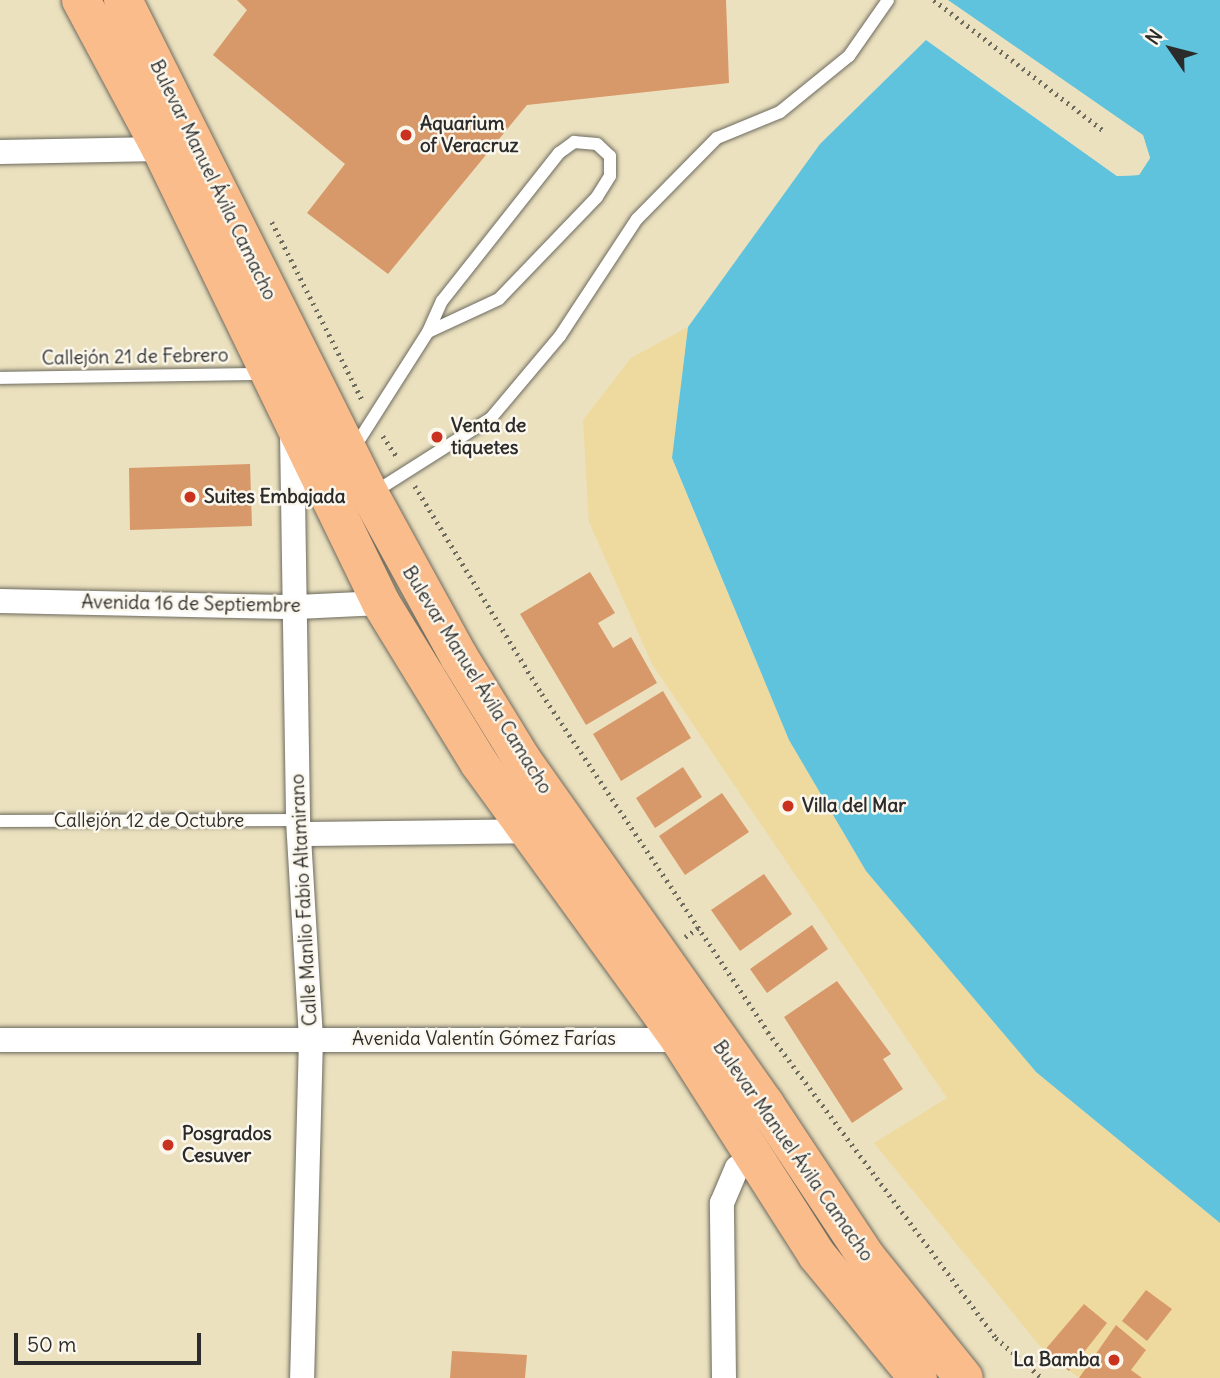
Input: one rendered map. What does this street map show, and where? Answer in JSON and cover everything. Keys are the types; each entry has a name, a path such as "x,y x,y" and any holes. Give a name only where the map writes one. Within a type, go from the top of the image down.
{"main road":[{"name":"Bulevar Manuel Ávila Camacho","path":"81,0 161,149 271,374 291,421 382,603 478,763 680,1040 817,1255 918,1378"},
{"name":"Bulevar Manuel Ávila Camacho","path":"123,0 350,456 458,657 572,830 717,1042 765,1104 867,1258 964,1378"}],"street":[{"path":"0,152 161,149"},
{"name":"Calle Manlio Fabio Altamirano","path":"291,421 297,607 298,827 312,1038 302,1378"},
{"name":"Avenida 16 de Septiembre","path":"0,601 297,607 382,603"},
{"name":"Callejón 12 de Octubre","path":"298,827 572,830"},
{"name":"Avenida Valentín Gómez Farías","path":"0,1041 312,1038 717,1042"},
{"path":"724,1378 722,1203 737,1168 752,1154"}],"lane":[{"path":"370,495 491,418 560,337 637,219 717,138 780,112 849,56 888,0"},
{"path":"350,456 428,332 442,301 559,153 574,142 597,144 610,156 610,176 597,197 499,299 428,332"},
{"name":"Callejón 21 de Febrero","path":"0,378 271,374"},
{"name":"Callejón 12 de Octubre","path":"0,821 298,827"}],"path":[{"path":"934,0 1104,130"},
{"path":"265,209 372,418 542,694 768,1032 996,1338 1042,1378"}],"sand":[{"name":"Villa del Mar","path":"688,327 672,459 789,740 866,871 1036,1072 1220,1223 1220,1378 1079,1378 1044,1351 874,1143 947,1098 652,664 589,522 583,420 631,358"}],"water":[{"path":"948,0 1220,0 1220,1223 1036,1072 866,871 789,740 672,458 688,327 820,144 926,40 1117,176 1139,175 1150,158 1143,135"}],"pier":[{"path":"952,3 1143,136 1150,158 1139,175 1117,176 926,40 1118,173 1137,171 1146,157 1140,138"}],"building":[{"name":"Aquarium of Veracruz","path":"237,0 726,0 729,83 527,105 388,274 307,213 345,164 213,55 247,10"},
{"name":"Suites Embajada","path":"250,464 252,526 130,530 129,468"},
{"path":"590,572 615,613 598,623 613,648 631,637 657,683 586,725 520,614"},
{"path":"663,691 691,738 621,781 593,734"},
{"path":"683,767 702,797 655,828 636,798"},
{"path":"722,793 749,832 685,875 659,836"},
{"path":"764,874 792,914 740,951 711,910"},
{"path":"812,925 828,949 767,993 750,969"},
{"path":"837,981 891,1054 883,1059 903,1089 852,1123 784,1017"},
{"path":"1146,1290 1172,1309 1147,1341 1122,1321"},
{"path":"1084,1304 1107,1323 1069,1371 1044,1351"},
{"name":"La Bamba","path":"1116,1325 1146,1350 1131,1370 1142,1378 1079,1378"},
{"path":"452,1351 527,1355 525,1378 450,1378"}],"place":[{"name":"Aquarium of Veracruz","path":"406,135"},
{"name":"Venta de tiquetes","path":"437,437"},
{"name":"Suites Embajada","path":"190,497"},
{"name":"Villa del Mar","path":"788,806"},
{"name":"Posgrados Cesuver","path":"168,1145"},
{"name":"La Bamba","path":"1114,1360"}]}
